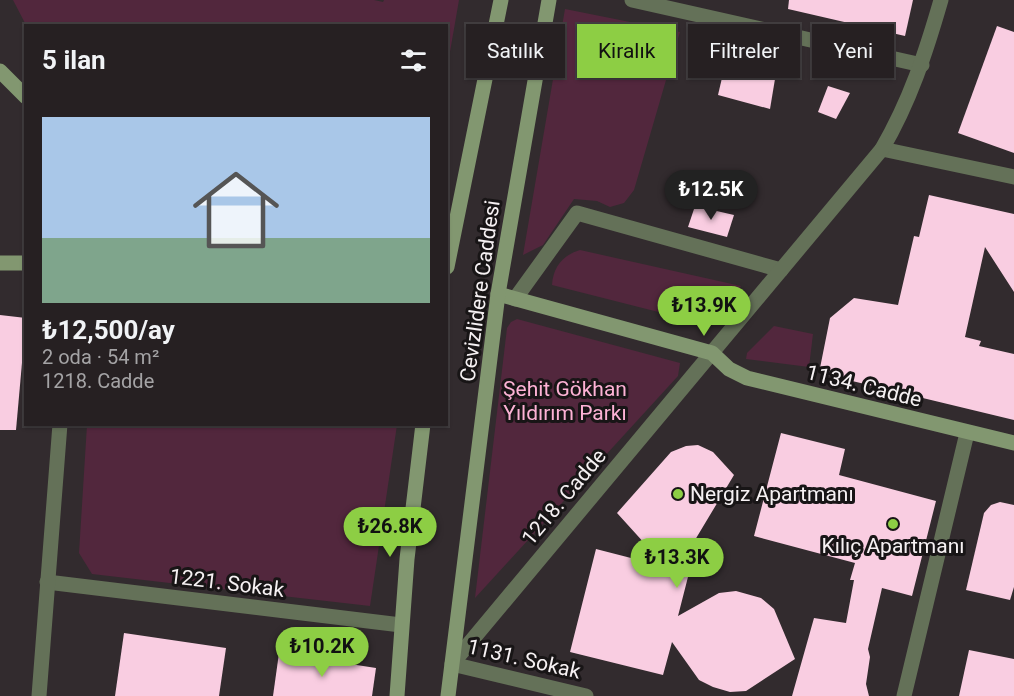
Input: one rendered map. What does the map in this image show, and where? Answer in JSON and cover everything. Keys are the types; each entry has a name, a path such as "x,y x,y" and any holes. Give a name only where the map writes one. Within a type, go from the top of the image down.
{"main road":[{"name":"Cevizlidere Caddesi","path":"448,262 501,0"},
{"name":"Cevizlidere Caddesi","path":"448,696 498,294 549,0"},
{"path":"0,71 24,94"},
{"path":"0,262 24,263"},
{"path":"498,294 712,353"},
{"name":"1134. Cadde","path":"712,353 729,369 747,378 1014,443"},
{"path":"397,696 406,559 423,426"}],"street":[{"path":"632,0 922,65"},
{"name":"1218. Cadde","path":"452,664 882,148 898,122 922,65 942,0"},
{"path":"882,148 1014,177"},
{"path":"515,299 578,213 781,270"},
{"path":"39,696 60,426"},
{"path":"904,696 967,433"},
{"name":"1221. Sokak","path":"47,582 401,625"},
{"name":"1131. Sokak","path":"452,664 586,696"}],"green space":[{"path":"13,0 374,0 383,2 384,0 459,0 448,63 448,24 25,24"},
{"path":"565,9 640,24 577,24 577,78 667,78 634,190 624,203 610,207 597,201 574,199 543,245 523,255 553,78 565,78 565,24 562,24"},
{"path":"676,31 680,32 676,46"},
{"path":"580,250 741,286 734,296 706,321 686,319 552,285 554,273 560,263 569,255"},
{"name":"Şehit Gökhan Yıldırım Parkı","path":"517,319 680,363 678,376 475,598 507,328"},
{"path":"774,326 813,334 809,367 746,359 747,353"},
{"path":"87,426 397,426 370,606 92,574 79,553"}],"building":[{"path":"789,0 913,0 905,36 894,33 894,24 853,24 788,9"},
{"path":"997,26 1014,32 1014,153 958,133"},
{"path":"722,78 775,79 770,109 718,95"},
{"path":"828,86 850,93 836,119 818,112"},
{"path":"929,195 1014,214 1014,292 985,247 965,337 981,341 979,346 1014,354 1014,420 819,373 830,318 854,298 898,305 914,236 919,237"},
{"path":"695,206 734,215 727,237 688,227"},
{"path":"0,315 24,318 24,340 16,430 0,430"},
{"path":"781,433 845,449 839,475 936,501 912,596 882,588 868,649 870,657 866,684 869,696 792,696 814,618 846,623 854,580 850,580 855,563 754,536"},
{"path":"698,445 713,452 734,475 677,570 689,573 678,616 719,593 736,591 761,598 774,609 795,659 746,691 730,692 699,680 672,642 663,675 570,652 596,549 666,567 617,513 671,452 686,446"},
{"path":"1000,502 1014,505 1014,587 1010,600 966,590 984,513 991,505"},
{"path":"124,633 226,648 219,696 115,696"},
{"path":"969,650 1014,659 1014,696 959,696"},
{"path":"279,653 376,668 372,696 273,696"}],"place":[{"name":"Nergiz Apartmanı","path":"678,494"},
{"name":"Kılıç Apartmanı","path":"893,524"}]}
